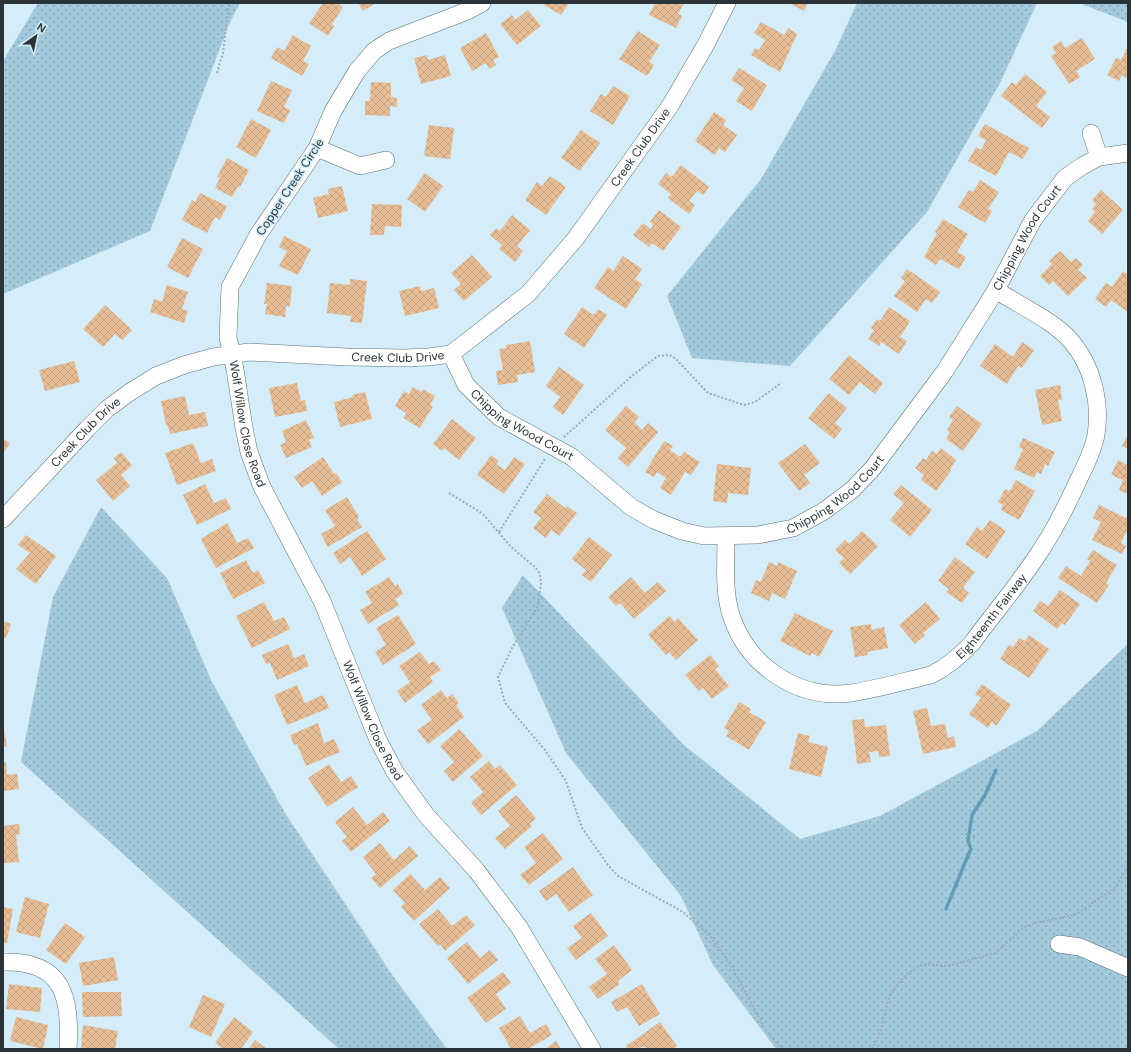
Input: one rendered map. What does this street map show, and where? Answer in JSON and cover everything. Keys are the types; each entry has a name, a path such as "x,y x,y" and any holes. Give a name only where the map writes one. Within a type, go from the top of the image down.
{"street":[{"name":"Copper Creek Circle","path":"232,353 228,337 230,287 258,235 317,148 333,111 357,71 374,51 389,41 405,33 429,26 482,3"},
{"name":"Creek Club Drive","path":"3,519 86,429 107,409 130,392 156,376 184,365 232,353 249,352 347,357 404,358 451,354 528,294 576,238 670,106 705,46 727,3"},
{"path":"1091,133 1099,157"},
{"path":"317,148 360,166 386,160"},
{"name":"Chipping Wood Court","path":"451,354 466,385 499,417 572,456 631,507 654,520 682,531 704,536 726,537 758,535 793,528 824,511 852,490 872,469 945,371 996,290 1033,220 1065,178 1082,166 1099,157 1128,153"},
{"name":"Eighteenth Fairway","path":"726,537 726,580 732,618 741,637 753,655 783,680 798,687 816,692 850,693 931,675 960,656 972,643 1039,553 1069,501 1090,456 1097,426 1095,388 1082,354 1057,328 996,290"},
{"name":"Wolf Willow Close Road","path":"232,353 244,428 255,470 262,487 322,601 378,740 404,787 426,816 476,870 519,927 592,1049"},
{"path":"1059,944 1080,946 1127,965"},
{"path":"3,962 18,961 39,967 47,972 59,985 64,993 70,1022 68,1049"}],"path":[{"path":"217,73 223,53 229,3"},
{"path":"562,439 632,375 663,354 670,355 676,359 708,393 744,405 755,402 781,383"},
{"path":"499,532 547,455"},
{"path":"449,493 482,514 511,547 536,568 540,574 542,584 538,606 512,648 498,677 505,703 545,750 566,781 582,828 608,866 618,876 683,912 711,937 731,965 766,1031 782,1049"},
{"path":"965,834 976,836"},
{"path":"872,1049 879,1036 889,998 895,987 907,974 919,966 947,966 996,953 1026,926 1039,922 1065,919 1075,915 1088,908 1115,888 1128,866"}],"shaded area":[{"path":"38,3 240,3 230,22 150,231 3,294 3,61"},
{"path":"857,3 1037,3 1000,83 927,212 790,366 692,358 667,296 761,179 835,51"},
{"path":"1079,3 1128,3 1128,22"},
{"path":"101,507 167,578 212,682 285,813 393,976 447,1049 339,1049 21,762 53,597"},
{"path":"523,575 683,744 800,839 880,816 1037,731 1128,644 1128,1049 776,1049 713,965 681,896 566,753 502,608"}],"building":[{"path":"323,3 337,3 343,7 332,24 334,26 328,36 309,23"},
{"path":"358,3 376,3 363,11"},
{"path":"541,3 569,3 561,15"},
{"path":"655,3 684,3 678,14 682,16 676,28 649,15"},
{"path":"789,3 808,3 804,11"},
{"path":"528,10 541,26 517,45 500,24 512,15 515,20"},
{"path":"761,22 784,35 788,28 797,34 780,72 751,55 755,48 759,50 765,40 754,33"},
{"path":"638,31 660,45 649,62 654,65 647,76 619,59"},
{"path":"486,33 499,57 493,60 496,65 489,69 486,63 472,71 460,48"},
{"path":"293,35 311,46 303,61 309,64 302,76 271,58 277,47 284,51"},
{"path":"1082,38 1095,59 1076,71 1080,77 1069,84 1051,56 1056,53 1052,47 1061,41 1065,48"},
{"path":"1128,46 1128,79 1122,75 1119,81 1107,75 1116,58 1121,60"},
{"path":"427,55 428,60 445,55 451,76 421,84 414,58"},
{"path":"739,68 767,85 752,111 736,101 744,88 731,80"},
{"path":"1025,74 1047,92 1036,106 1050,117 1042,128 1001,96 1012,82 1016,85"},
{"path":"271,81 292,90 284,107 290,110 284,123 257,111"},
{"path":"371,82 391,83 391,97 397,98 397,107 390,106 390,116 365,115 365,101 370,101"},
{"path":"613,86 630,96 613,125 590,111 601,94 606,97"},
{"path":"714,112 726,120 723,125 737,135 725,152 719,148 715,155 695,141"},
{"path":"251,119 271,130 256,158 236,147"},
{"path":"985,124 1029,148 1023,159 1009,152 996,176 968,161 976,147 981,150 986,140 978,136"},
{"path":"429,125 454,128 450,159 424,156"},
{"path":"581,130 600,143 580,171 561,158"},
{"path":"227,158 249,170 240,187 238,186 232,197 215,188 220,178 217,177"},
{"path":"681,165 709,187 703,195 697,191 689,201 695,205 689,214 668,198 671,194 658,184 666,173 672,177"},
{"path":"425,173 443,186 425,212 407,199"},
{"path":"550,176 566,187 546,215 525,200 537,182 542,186"},
{"path":"980,180 999,192 988,209 992,211 985,223 958,207 969,190 973,192"},
{"path":"342,186 348,211 318,218 313,198 329,194 328,189"},
{"path":"1101,190 1123,210 1102,234 1088,221 1095,212 1092,209 1096,204 1092,200"},
{"path":"200,193 227,206 220,220 215,217 207,233 182,220 192,200 195,202"},
{"path":"372,204 402,205 401,227 385,226 384,235 370,235"},
{"path":"659,210 681,227 663,251 652,243 649,247 633,235 643,223 651,229 653,225 650,222"},
{"path":"512,215 530,230 517,246 523,251 515,262 499,249 502,245 490,235 496,228 500,231"},
{"path":"943,219 968,234 957,252 966,257 959,269 940,259 936,265 924,257 937,233 935,232"},
{"path":"284,236 311,249 298,275 279,266 287,251 279,247"},
{"path":"182,238 203,249 188,278 167,267"},
{"path":"1060,251 1071,262 1076,258 1083,265 1078,270 1087,278 1068,296 1053,281 1049,285 1040,276 1052,264 1049,261"},
{"path":"472,255 492,277 464,301 454,290 461,284 451,273"},
{"path":"623,256 642,269 635,279 642,284 626,309 594,288 608,267 613,271"},
{"path":"907,269 940,292 932,303 926,299 917,312 894,296 905,281 901,278"},
{"path":"1123,271 1128,275 1128,312 1111,300 1106,307 1095,299 1106,283 1112,287"},
{"path":"350,279 367,281 362,323 350,322 351,316 327,313 330,283 350,285"},
{"path":"267,283 292,286 290,307 286,306 285,317 265,314 267,304 264,304"},
{"path":"167,285 188,292 182,309 188,311 184,323 150,312 154,299 162,302"},
{"path":"420,286 421,291 434,288 439,308 405,316 399,291"},
{"path":"105,305 132,330 122,340 115,334 103,347 83,329"},
{"path":"582,307 594,315 598,309 607,315 584,348 564,334"},
{"path":"889,307 910,321 900,337 907,341 899,354 881,342 879,346 868,339 874,330 871,328 877,319 880,321"},
{"path":"530,341 535,372 517,375 518,382 498,385 496,371 503,370 499,349 507,348 506,345"},
{"path":"1022,342 1034,350 1022,368 1018,366 1007,384 980,366 995,344 1013,357"},
{"path":"849,355 883,383 875,394 860,382 849,395 829,379"},
{"path":"74,361 80,382 45,391 39,370"},
{"path":"559,367 584,385 563,415 553,407 560,397 546,386"},
{"path":"297,383 301,401 305,400 307,411 275,417 269,388"},
{"path":"1060,385 1062,400 1058,400 1062,421 1042,425 1035,390"},
{"path":"413,387 422,392 423,389 435,396 430,405 433,406 420,428 403,418 406,413 395,406 404,391 409,394"},
{"path":"365,392 372,419 340,427 334,402"},
{"path":"829,393 847,408 835,423 842,429 834,439 808,418"},
{"path":"185,396 189,415 205,412 208,426 170,434 167,424 166,425 161,401"},
{"path":"626,406 639,417 634,422 642,430 648,423 658,432 628,467 618,458 626,448 605,430"},
{"path":"957,406 982,424 963,451 946,439 950,433 947,430 953,420 949,417"},
{"path":"452,419 476,438 459,460 444,448 442,451 433,444"},
{"path":"306,420 314,438 309,440 312,447 286,458 280,445 286,442 282,431"},
{"path":"1128,435 1128,449 1122,446"},
{"path":"3,438 10,444 3,453"},
{"path":"1023,438 1055,452 1048,466 1045,464 1041,474 1037,472 1034,478 1014,469 1023,449 1019,447"},
{"path":"664,441 673,446 670,450 680,457 684,452 700,462 691,475 685,472 671,495 660,488 666,478 657,472 654,477 645,472"},
{"path":"193,443 201,463 212,459 216,471 177,485 165,453"},
{"path":"805,444 820,463 804,475 810,483 799,491 778,463"},
{"path":"941,448 956,460 950,469 951,471 936,491 921,480 924,475 915,468 923,458 926,460 932,451 937,454"},
{"path":"121,452 132,465 121,475 130,486 113,501 96,480 117,463 114,458"},
{"path":"491,455 499,461 496,464 505,470 514,457 525,464 504,494 477,475"},
{"path":"323,457 334,474 336,473 342,482 322,496 312,481 302,488 294,477"},
{"path":"1118,460 1128,465 1128,494 1119,490 1123,480 1111,475"},
{"path":"717,464 751,468 748,495 728,493 727,503 713,501"},
{"path":"1016,480 1035,491 1019,520 1001,510 1003,505 998,502 1005,489 1010,491"},
{"path":"205,484 214,503 226,498 231,509 197,525 183,495"},
{"path":"901,485 932,510 910,537 890,520 904,503 893,494"},
{"path":"547,494 565,508 567,506 577,513 559,536 551,530 546,538 533,528 541,518 533,512"},
{"path":"347,497 359,517 357,519 362,527 328,547 321,534 335,526 325,510"},
{"path":"1099,505 1126,518 1128,514 1128,533 1126,532 1121,543 1126,546 1122,554 1092,540 1101,522 1093,518"},
{"path":"990,520 1006,531 987,559 965,544 977,527 982,531"},
{"path":"227,523 237,543 248,538 254,548 216,568 201,539"},
{"path":"367,531 386,559 362,576 350,557 340,564 333,553"},
{"path":"862,531 878,546 850,574 839,563 844,558 835,550 845,540 849,544"},
{"path":"26,535 56,556 36,584 16,569 30,553 18,545"},
{"path":"589,537 612,555 591,582 582,575 586,570 572,559"},
{"path":"1093,550 1117,565 1106,583 1109,585 1097,603 1058,578 1066,566 1081,576 1090,561 1087,559"},
{"path":"955,557 975,572 963,588 969,593 962,603 946,592 949,589 938,581"},
{"path":"246,560 253,573 258,570 265,583 233,599 220,573"},
{"path":"769,562 777,566 778,562 797,571 785,599 772,593 769,601 751,593 756,580 761,582"},
{"path":"389,577 395,586 398,584 403,594 395,599 399,605 368,624 360,610 372,603 365,592"},
{"path":"631,577 645,593 658,582 666,591 634,619 620,603 616,606 608,597"},
{"path":"1060,590 1080,604 1065,625 1062,623 1057,629 1033,611 1040,601 1048,606"},
{"path":"264,602 274,621 284,617 290,629 252,648 236,616"},
{"path":"926,602 940,619 923,633 925,635 915,644 899,625"},
{"path":"795,613 833,631 819,657 812,653 810,656 780,641"},
{"path":"398,615 416,644 383,665 375,652 386,645 376,628"},
{"path":"669,616 675,622 678,618 698,640 676,660 669,652 666,655 648,635"},
{"path":"3,621 11,624 6,638 3,637"},
{"path":"871,624 872,630 884,627 888,648 867,652 868,655 855,657 850,627"},
{"path":"1029,635 1049,649 1029,678 1000,659 1009,645 1013,647 1019,638 1025,641"},
{"path":"288,644 294,658 304,654 309,666 277,680 270,663 266,664 262,655"},
{"path":"420,652 429,664 434,661 441,670 430,677 433,682 405,703 397,691 410,682 399,666"},
{"path":"710,655 719,666 715,669 729,686 712,699 703,688 699,691 685,675"},
{"path":"982,684 1011,705 996,726 992,722 988,728 969,714 981,698 975,694"},
{"path":"297,685 305,703 323,695 329,708 287,725 274,695"},
{"path":"441,690 447,698 452,694 459,703 456,705 464,717 428,744 417,730 432,720 421,705"},
{"path":"739,702 751,709 749,712 766,722 749,750 726,736 729,731 724,728"},
{"path":"927,708 931,726 945,724 948,738 954,736 956,747 923,754 913,711"},
{"path":"864,719 865,727 886,725 890,756 879,757 878,751 869,752 871,762 857,764 852,720"},
{"path":"318,723 324,743 334,739 340,752 306,766 297,744 294,745 290,735"},
{"path":"3,724 7,746 3,747"},
{"path":"459,729 483,756 453,782 444,771 454,762 440,746"},
{"path":"798,733 810,736 808,742 828,747 821,777 789,769"},
{"path":"489,761 495,769 500,765 517,785 481,815 471,803 483,792 470,777"},
{"path":"6,762 7,775 17,774 19,789 3,791 3,763"},
{"path":"329,764 341,782 351,776 358,787 327,807 308,778"},
{"path":"516,795 536,818 530,824 532,826 505,849 495,838 510,826 498,811"},
{"path":"353,807 367,825 383,812 390,821 351,852 342,841 347,837 335,822"},
{"path":"19,824 20,834 16,835 19,862 4,863 3,826"},
{"path":"543,833 563,859 529,885 520,875 536,863 524,847"},
{"path":"380,843 394,860 410,846 418,856 380,888 371,878 376,874 363,857"},
{"path":"573,867 593,895 569,912 556,894 546,901 539,891"},
{"path":"410,874 425,890 440,877 450,888 414,921 401,907 405,903 393,890"},
{"path":"25,897 49,904 40,938 16,932"},
{"path":"3,907 13,909 7,943 3,942"},
{"path":"438,909 452,926 466,915 475,925 445,951 440,944 438,946 419,924"},
{"path":"591,913 608,936 576,960 567,948 582,938 573,926"},
{"path":"65,923 85,937 66,964 46,950"},
{"path":"467,942 480,958 490,950 498,960 468,984 447,958"},
{"path":"614,945 632,970 618,981 620,984 598,999 589,987 607,974 595,959"},
{"path":"114,957 118,980 83,986 79,963"},
{"path":"503,972 511,983 496,994 506,1009 486,1023 467,998"},
{"path":"9,984 42,988 40,1012 6,1009"},
{"path":"642,984 660,1014 639,1026 627,1007 617,1012 611,1002"},
{"path":"82,992 121,992 122,1016 83,1017"},
{"path":"203,995 225,1004 211,1037 189,1027"},
{"path":"520,1016 530,1033 546,1024 552,1035 528,1049 511,1049 499,1028"},
{"path":"16,1017 48,1025 43,1049 10,1041"},
{"path":"234,1017 253,1032 241,1049 223,1049 215,1043"},
{"path":"660,1022 677,1046 673,1049 646,1049 645,1047 628,1049 626,1046"},
{"path":"83,1025 118,1031 115,1049 81,1049"},
{"path":"255,1040 267,1049 249,1049"},
{"path":"556,1041 561,1049 545,1049"}],"waterway":[{"path":"946,909 971,849 968,841 972,815 985,795 996,770"}]}
